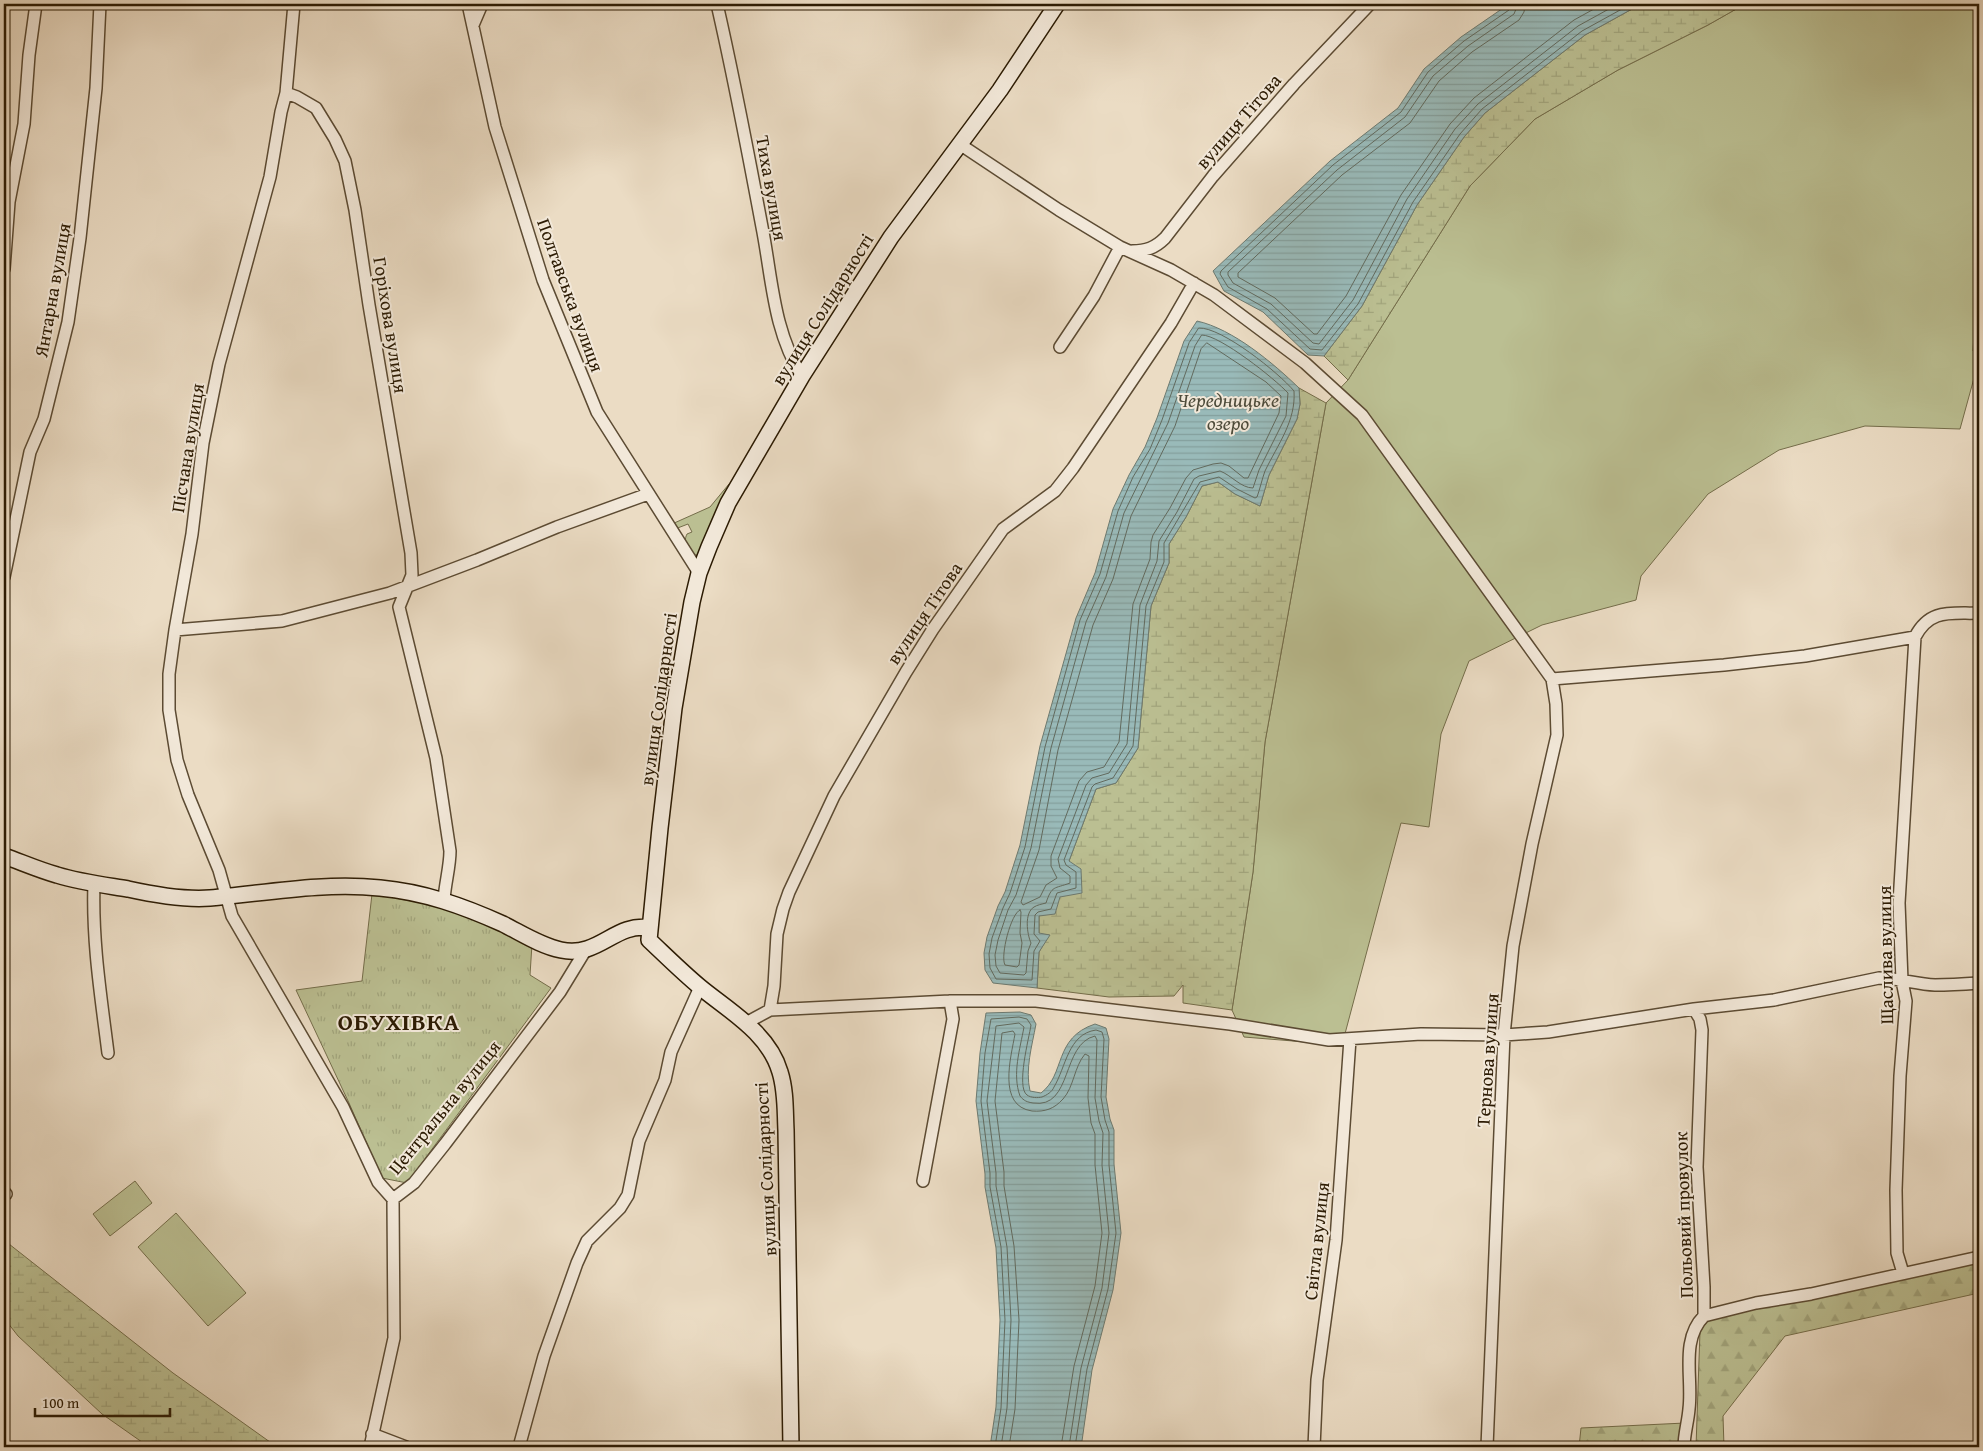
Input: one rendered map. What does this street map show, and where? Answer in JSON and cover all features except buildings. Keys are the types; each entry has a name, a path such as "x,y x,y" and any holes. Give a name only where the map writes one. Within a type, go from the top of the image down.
{"main road":[{"name":"вулиця Солідарності","path":"791,1447 790,1297 785,1095 780,1071 766,1043 746,1023 700,987 649,940 674,708 699,573 728,503 802,376 891,237 1000,90 1057,4"},
{"path":"4,856 58,876 159,895 209,898 290,889 363,887 410,892 444,900 561,950 585,951 631,928 650,928"}],"street":[{"path":"4,269 9,202 24,124 29,55 36,4"},
{"name":"Янтарна вулиця","path":"4,577 30,452 44,419 68,322 80,238 96,88 100,4"},
{"name":"Пісчана вулиця","path":"227,895 219,870 188,795 174,745 169,710 169,674 174,630 192,534 203,443 219,364 270,177 286,93 294,4"},
{"name":"Полтавська вулиця","path":"468,4 495,127 544,280 597,412 699,573"},
{"path":"473,26 482,4"},
{"name":"Тиха вулиця","path":"717,4 740,109 773,295 784,342 791,360 802,376"},
{"name":"вулиця Тітова","path":"1125,249 1150,250 1158,245 1213,176 1294,84 1370,4"},
{"name":"Горіхова вулиця","path":"286,93 316,108 335,139 345,161 355,210 411,553 412,575 399,607 436,758 450,851 450,865 446,878 444,900"},
{"path":"961,144 1059,210 1125,249 1214,295 1305,363 1362,415 1552,679 1724,665 1805,656 1915,636"},
{"path":"1060,347 1125,249"},
{"name":"вулиця Тітова","path":"770,1010 774,986 777,934 788,892 834,796 871,731 933,629 1003,529 1055,491 1067,476 1171,323 1194,283"},
{"path":"174,630 282,621 406,587 557,527 648,494"},
{"name":"Щаслива вулиця","path":"1903,1273 1897,1253 1896,1190 1900,1076 1906,1001 1902,981 1899,903 1915,636 1921,624 1933,616 1979,613"},
{"name":"Тернова вулиця","path":"1487,1447 1504,1036 1515,937 1532,844 1557,735 1556,704 1552,679"},
{"path":"94,884 93,910 96,957 108,1053"},
{"name":"Центральна вулиця","path":"227,895 232,916 344,1107 378,1182 393,1199 414,1183 445,1144 560,992 585,951"},
{"path":"746,1023 770,1010 950,1001 1036,1001 1230,1024 1329,1040 1421,1034 1504,1036 1548,1032 1694,1009 1774,1000 1879,978 1895,978 1902,981 1936,985 1979,984"},
{"path":"519,1447 544,1356 576,1263 587,1241 620,1208 628,1195 639,1141 665,1080 671,1052 687,1011 700,987"},
{"path":"923,1181 953,1019 950,1001"},
{"name":"Польовий провулок","path":"1684,1447 1690,1408 1689,1365 1692,1333 1696,1323 1704,1316 1703,1257 1697,1166 1702,1030 1700,1019 1694,1009"},
{"name":"Світла вулиця","path":"1314,1447 1317,1380 1336,1240 1350,1039"},
{"path":"370,1447 394,1338 393,1199"},
{"path":"1704,1316 1756,1303 1811,1294 1979,1257"},
{"path":"372,1434 406,1447"}],"green space":[{"path":"1641,4 1745,4 1708,25 1618,70 1535,119 1470,186 1348,380 1324,356 1362,306 1417,205 1464,137 1485,113 1585,35"},
{"path":"1745,4 1979,4 1979,249 1973,351 1979,354 1979,360 1960,429 1865,426 1779,450 1708,494 1641,576 1636,600 1542,625 1469,661 1441,734 1429,827 1401,823 1342,1045 1244,1037 1232,1010 1253,872 1265,742 1326,403 1348,380 1470,186 1535,119 1618,70 1708,25"},
{"path":"1299,388 1326,403 1265,742 1253,872 1232,1010 1183,1003 1183,985 1174,996 1109,997 1037,988 1039,952 1049,935 1039,934 1039,916 1069,861 1096,789 1116,783 1138,748 1151,606 1169,563 1169,544 1202,486 1218,482 1235,494 1260,506 1269,475 1297,419 1300,404"},
{"path":"729,484 732,488 699,556 695,555 687,548 685,541 687,534 692,532 688,524 675,529 672,524 710,507"},
{"path":"372,894 440,906 500,927 532,944 530,975 551,988 407,1183 382,1178 296,990 362,981"},
{"path":"135,1181 152,1203 110,1236 93,1214"},
{"path":"176,1213 246,1293 208,1326 138,1247"},
{"path":"9,1244 173,1373 277,1447 149,1447 102,1414 18,1336 4,1318 4,1248"},
{"path":"1979,1262 1979,1293 1785,1336 1723,1416 1724,1447 1696,1447 1700,1331 1714,1313"},
{"path":"1685,1423 1687,1447 1579,1447 1581,1428"}],"water":[{"name":"Чередницьке озеро","path":"1509,4 1641,4 1585,35 1485,113 1464,137 1417,205 1362,306 1324,356 1308,355 1263,312 1224,291 1213,271 1330,161 1398,108 1424,69 1461,37"},
{"name":"Чередницьке озеро","path":"1197,321 1224,331 1252,348 1299,388 1300,404 1297,419 1269,475 1260,506 1235,494 1218,482 1202,486 1169,544 1169,563 1151,606 1138,748 1116,783 1096,789 1069,861 1081,869 1082,893 1060,897 1055,914 1039,916 1039,933 1050,935 1039,952 1037,988 993,983 985,970 984,953 987,937 1005,892 1020,845 1040,746 1076,618 1095,573 1113,509 1145,447 1184,341"},
{"path":"1020,1012 1031,1015 1036,1024 1028,1074 1030,1091 1041,1093 1049,1085 1066,1047 1072,1038 1082,1030 1095,1024 1106,1028 1109,1039 1106,1097 1114,1130 1114,1164 1121,1233 1113,1290 1092,1370 1080,1447 990,1447 996,1407 1000,1320 996,1248 985,1187 976,1101 986,1013"}],"district":[{"name":"ОБУХІВКА","path":"399,1022"}]}
